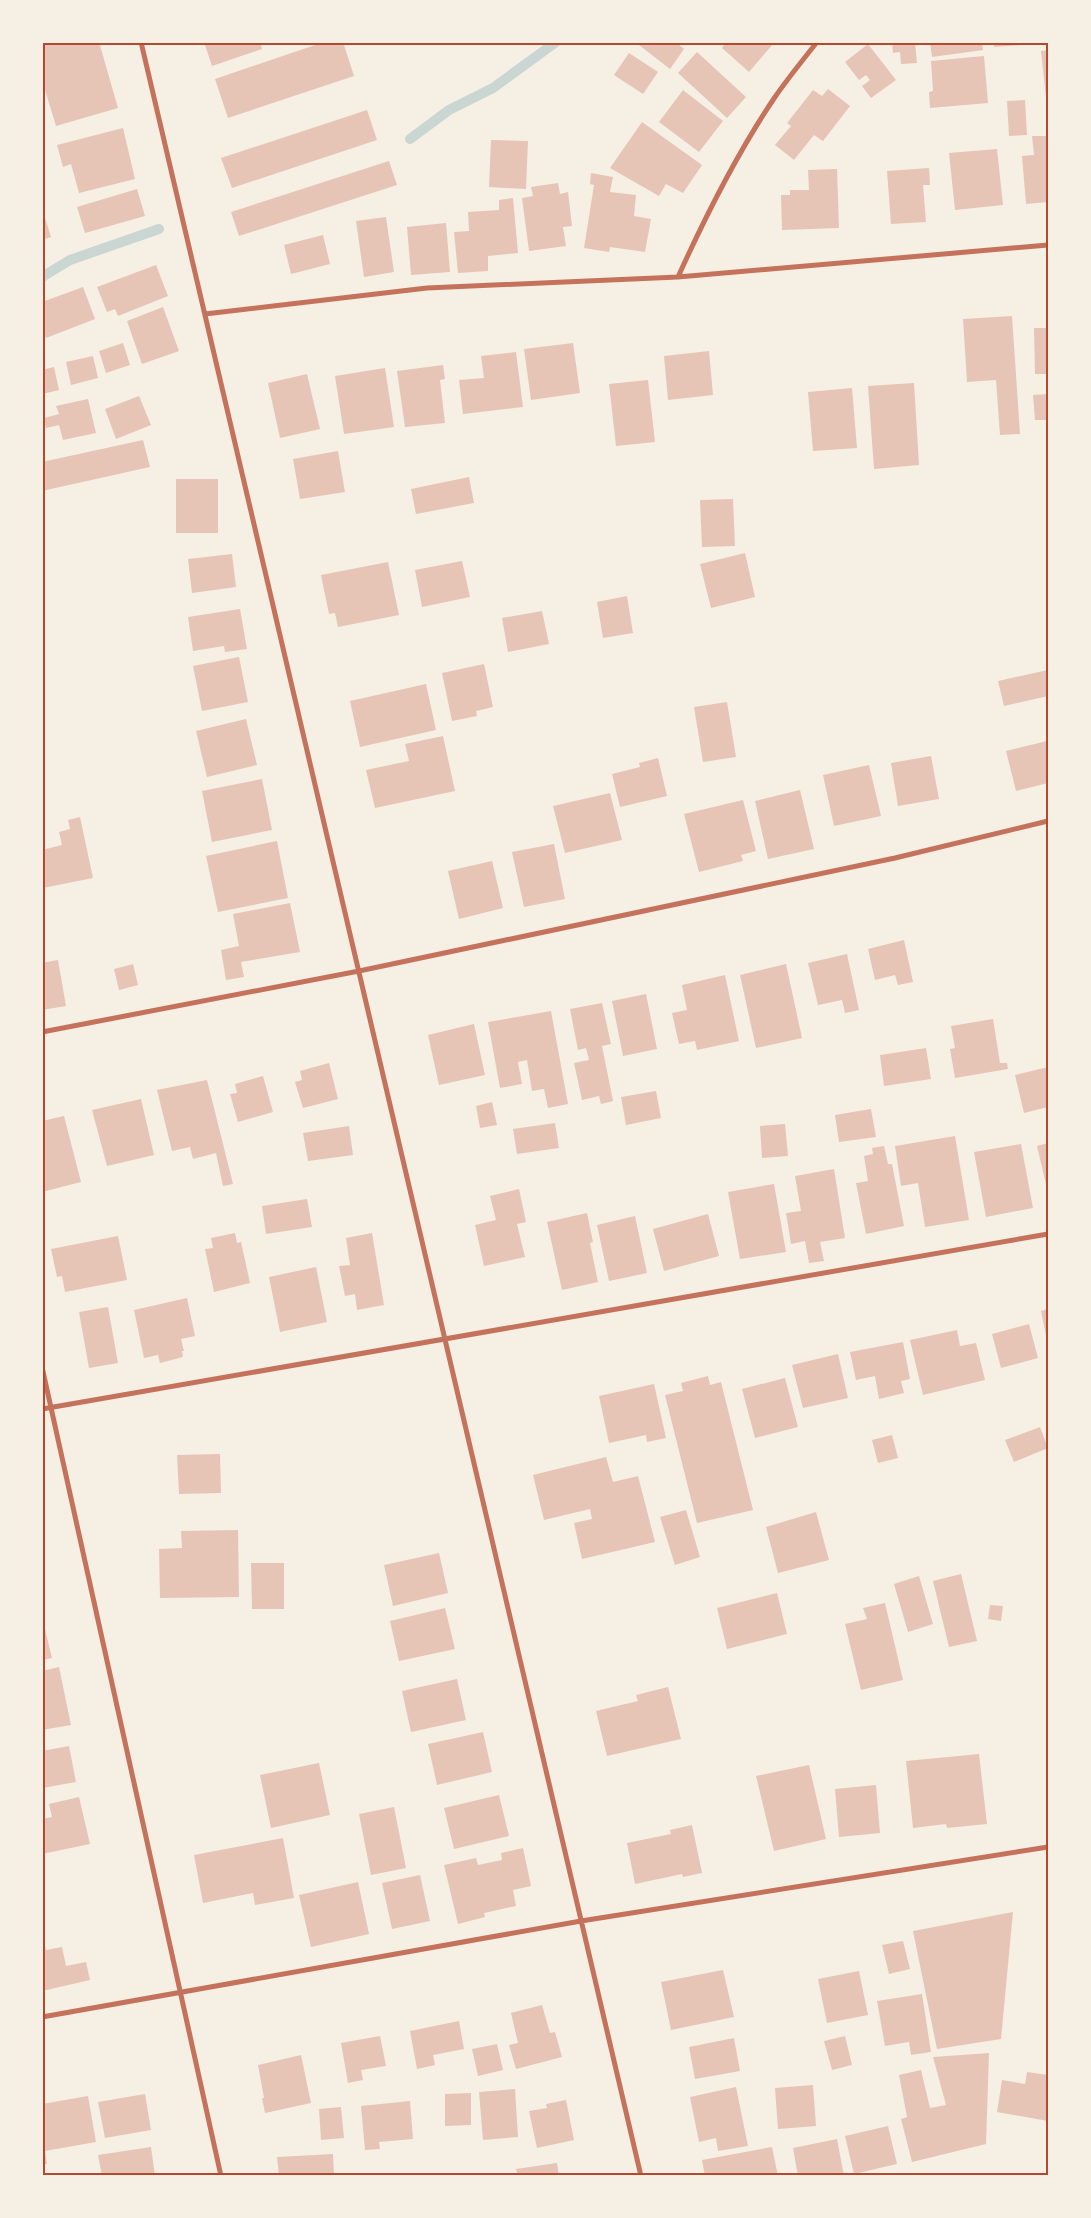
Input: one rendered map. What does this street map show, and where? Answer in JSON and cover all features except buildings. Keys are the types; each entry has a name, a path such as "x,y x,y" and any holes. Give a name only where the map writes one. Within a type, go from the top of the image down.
{"street":[{"path":"141,42 641,2176"},
{"path":"678,277 697,235 735,164 775,97 817,42"},
{"path":"205,314 427,288 678,277 1048,245"},
{"path":"42,1032 359,971 895,858 1048,821"},
{"path":"42,1409 1048,1234"},
{"path":"42,1367 221,2176"},
{"path":"42,2017 581,1921 1048,1847"}],"waterway":[{"path":"410,139 449,110 493,88 556,42"},
{"path":"42,277 70,260 159,229"}]}
